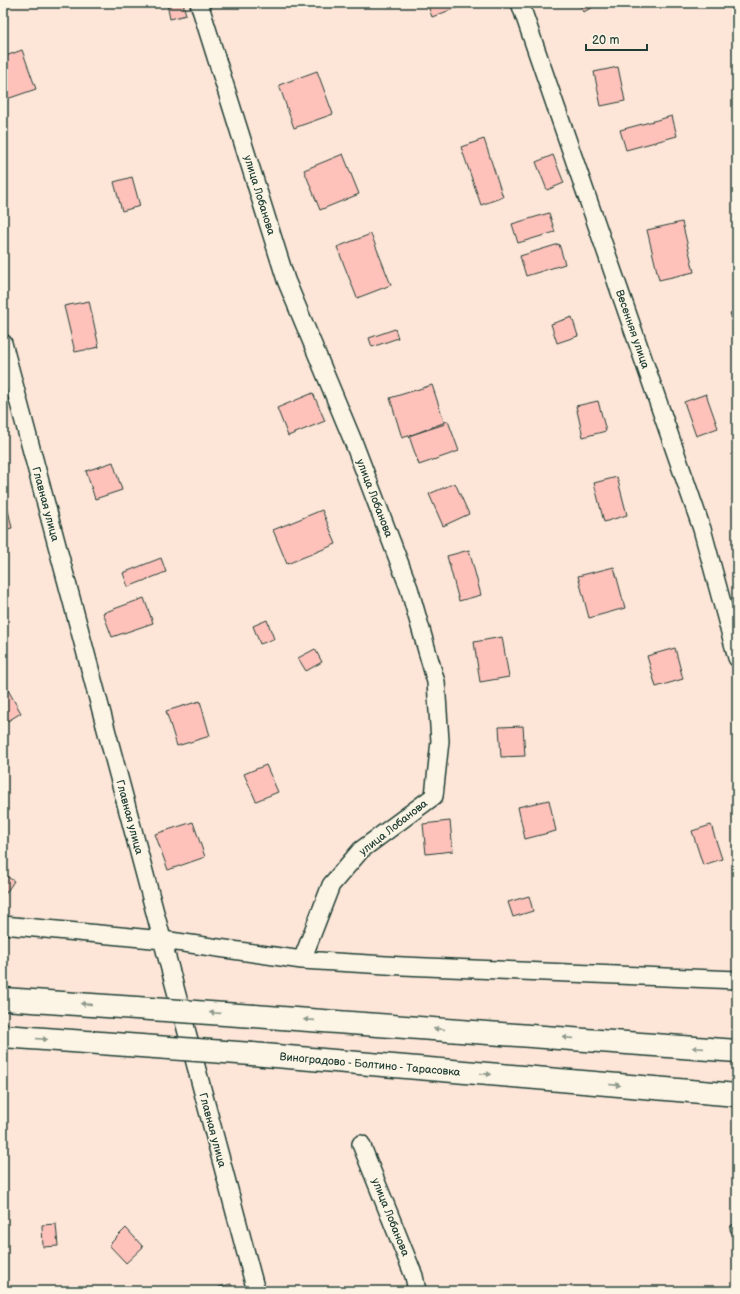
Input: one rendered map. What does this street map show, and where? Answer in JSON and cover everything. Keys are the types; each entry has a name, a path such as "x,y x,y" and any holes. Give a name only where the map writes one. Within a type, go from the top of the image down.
{"main road":[{"path":"3,998 737,1051"},
{"name":"Виноградово - Болтино - Тарасовка","path":"3,1036 252,1054 737,1095"}],"street":[{"name":"улица Лобанова","path":"199,3 286,280 353,441 409,588 436,682 440,741 434,796 361,850 331,885 302,960"},
{"name":"Весенняя улица","path":"520,3 702,529 737,658"},
{"name":"Главная улица","path":"3,343 256,1291"},
{"path":"3,925 163,940 302,960 403,966 737,980"},
{"name":"улица Лобанова","path":"361,1144 414,1276 416,1291"}],"building":[{"path":"183,3 186,15 170,19 167,4"},
{"path":"427,3 469,3 432,17"},
{"path":"579,3 602,3 583,12"},
{"path":"732,3 737,3 737,20"},
{"path":"22,50 36,89 7,99 3,86 3,57"},
{"path":"618,67 625,101 601,106 594,72"},
{"path":"317,71 333,114 294,128 279,85"},
{"path":"672,116 677,136 626,150 620,130"},
{"path":"484,139 503,197 481,205 461,147"},
{"path":"343,154 359,194 320,210 304,170"},
{"path":"553,155 564,183 547,190 536,162"},
{"path":"132,177 140,206 122,211 114,182"},
{"path":"549,213 555,232 518,243 512,224"},
{"path":"682,222 694,272 659,280 647,230"},
{"path":"371,234 391,285 357,298 337,247"},
{"path":"559,244 565,264 526,276 520,256"},
{"path":"89,301 99,347 75,352 64,306"},
{"path":"737,311 737,334 730,313"},
{"path":"572,317 578,336 557,343 551,324"},
{"path":"395,329 398,338 372,347 369,338"},
{"path":"432,385 445,424 402,438 390,398"},
{"path":"313,393 325,421 288,436 277,408"},
{"path":"706,394 718,428 696,436 684,402"},
{"path":"598,401 606,431 583,437 576,406"},
{"path":"448,421 459,451 419,465 409,436"},
{"path":"113,462 122,490 95,499 86,471"},
{"path":"617,477 627,515 604,522 594,483"},
{"path":"455,483 469,514 443,526 429,494"},
{"path":"3,501 6,501 12,528 3,530"},
{"path":"322,510 336,544 287,564 273,530"},
{"path":"469,550 481,595 459,601 447,556"},
{"path":"161,558 166,572 128,587 123,573"},
{"path":"614,567 625,608 589,618 578,576"},
{"path":"144,598 153,623 112,637 103,613"},
{"path":"267,620 274,639 260,644 253,626"},
{"path":"502,637 509,677 480,682 474,642"},
{"path":"675,648 683,679 656,687 647,656"},
{"path":"315,649 322,662 306,671 298,658"},
{"path":"8,690 21,713 3,724 3,694"},
{"path":"200,701 210,736 177,746 166,711"},
{"path":"523,726 525,756 501,757 499,727"},
{"path":"266,765 278,792 256,801 244,774"},
{"path":"549,800 556,831 525,839 518,807"},
{"path":"450,821 453,851 426,854 423,824"},
{"path":"193,822 205,857 168,870 155,834"},
{"path":"711,825 722,859 703,865 692,831"},
{"path":"3,874 14,881 4,896 3,895"},
{"path":"529,896 533,911 513,917 508,902"},
{"path":"56,1224 58,1246 43,1247 42,1225"},
{"path":"126,1228 143,1247 126,1263 109,1245"},
{"path":"231,1284 233,1291 220,1291 219,1287"}]}
